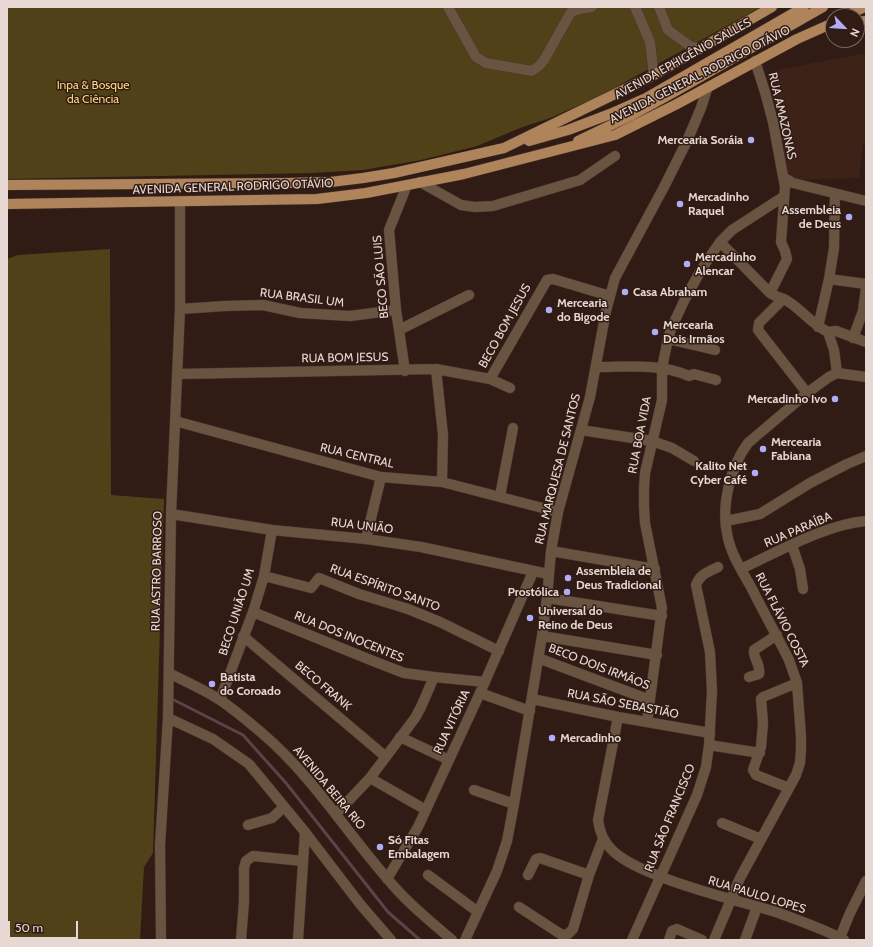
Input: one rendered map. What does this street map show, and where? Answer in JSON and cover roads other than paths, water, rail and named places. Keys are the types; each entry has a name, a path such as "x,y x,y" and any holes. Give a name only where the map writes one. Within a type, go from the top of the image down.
{"main road":[{"name":"AVENIDA GENERAL RODRIGO OTÁVIO","path":"7,185 331,182 394,172 504,148 654,75 772,7"},
{"name":"AVENIDA EPHIGÊNIO SALLES","path":"504,148 568,130 603,117 654,93 804,7"},
{"name":"AVENIDA EPHIGÊNIO SALLES","path":"568,146 668,96 823,7"},
{"name":"AVENIDA GENERAL RODRIGO OTÁVIO","path":"7,204 317,199 366,193 464,174 615,134 706,89 755,61 825,26"}],"street":[{"path":"448,7 476,57 486,63 532,72 544,60 571,12 592,7"},
{"path":"635,7 650,42 654,75"},
{"path":"659,7 668,30 690,46 700,49"},
{"name":"RUA AMAZONAS","path":"755,61 773,122 785,187 781,242 787,259 770,293"},
{"name":"RUA MARQUESA DE SANTOS","path":"465,940 497,872 514,804 542,636 547,598 550,551 558,512 581,430 596,367 615,278 687,141 701,108 706,89"},
{"path":"420,182 461,205 475,207 494,206 580,180 615,156"},
{"path":"783,177 793,183 866,201"},
{"name":"BECO SÃO LUIS","path":"405,371 396,310 390,230 407,185"},
{"path":"818,327 829,279 834,248 835,194"},
{"name":"RUA BOA VIDA","path":"647,722 662,608 647,534 644,507 645,473 662,400 662,368 668,338 685,299 701,270 720,242 732,230 784,197"},
{"name":"RUA ASTRO BARROSO","path":"161,940 160,845 168,718 171,514 180,309 180,202"},
{"path":"720,242 770,293 783,299 818,327 828,332 836,331 866,342"},
{"name":"BECO BOM JESUS","path":"490,379 547,280 553,279 610,296"},
{"path":"829,279 866,284"},
{"path":"853,338 863,311 866,288"},
{"path":"399,330 470,296"},
{"path":"783,299 759,323 758,330 807,392"},
{"name":"RUA BRASIL UM","path":"180,309 263,305 300,313 350,316 396,310"},
{"path":"828,332 834,350 837,373 866,377"},
{"path":"668,338 715,350"},
{"path":"596,367 662,368 689,376 694,374 716,380"},
{"path":"436,369 443,436 442,482"},
{"name":"RUA BOM JESUS","path":"178,374 405,371 436,369 490,379 510,388"},
{"name":"RUA FLÁVIO COSTA","path":"714,940 740,878 796,775 800,763 801,750 798,683 790,660 741,569 727,533 726,506 733,471 740,454 748,443 807,392 820,382 837,373"},
{"name":"RUA CENTRAL","path":"175,421 381,477 442,482 558,512"},
{"path":"500,496 513,428"},
{"path":"581,430 652,441 672,448 694,461"},
{"path":"726,521 760,514 810,482 866,456"},
{"path":"366,539 381,477"},
{"name":"RUA UNIÃO","path":"171,514 272,530 366,539 421,547 548,574"},
{"name":"RUA PARAÍBA","path":"741,569 815,535 846,524 866,521"},
{"name":"BECO UNIÃO UM","path":"220,700 254,612 264,576 272,530"},
{"path":"792,545 800,569 803,589"},
{"path":"550,551 655,569"},
{"name":"RUA SÃO FRANCISCO","path":"632,940 661,877 702,780 709,745 712,691 710,652 696,585 702,574 718,567"},
{"name":"RUA VITÓRIA","path":"387,879 410,842 426,810 499,651 533,572"},
{"name":"RUA ESPÍRITO SANTO","path":"264,576 311,588 319,578 359,594 440,622 499,651"},
{"path":"547,598 662,616"},
{"name":"RUA DOS INOCENTES","path":"254,612 404,673 434,678 485,682"},
{"path":"749,678 759,674 760,672 754,650 776,635"},
{"name":"BECO FRANK","path":"244,636 386,757"},
{"path":"542,636 657,655"},
{"name":"BECO DOIS IRMÃOS","path":"538,658 650,700"},
{"name":"AVENIDA BEIRA RIO","path":"169,673 220,700 264,735 286,755 336,814 387,879 404,897 452,940"},
{"path":"336,814 370,778 386,757 421,707 434,678"},
{"path":"789,788 754,773 753,770 760,753 762,724 760,702 763,697 798,683"},
{"path":"480,693 530,711"},
{"name":"RUA SÃO SEBASTIÃO","path":"532,699 618,717 710,733"},
{"path":"519,907 562,935 568,934 573,929 589,876 603,839 599,828 599,815 618,717"},
{"path":"168,718 213,739 231,750 249,764 305,832 388,939"},
{"path":"400,737 449,760"},
{"path":"709,745 760,753"},
{"path":"370,778 426,810"},
{"path":"474,790 514,804"},
{"path":"248,825 272,818 284,807"},
{"path":"722,823 761,839"},
{"path":"298,940 305,832"},
{"name":"RUA PAULO LOPES","path":"603,839 612,850 637,867 696,890 757,907 799,921 841,939"},
{"path":"241,940 244,901 244,868 246,861 253,856 303,861"},
{"path":"528,875 536,859 540,858 589,876"},
{"path":"428,876 478,912"},
{"path":"841,939 850,913 866,881"},
{"path":"745,940 757,907"},
{"path":"670,936 677,929 702,940"}],"waterway":[{"path":"170,698 243,735 286,783 388,912 420,940"}],"place":[{"name":"Mercearia Soráia","path":"751,140"},
{"name":"Mercadinho Raquel","path":"680,204"},
{"name":"Assembleia de Deus","path":"849,217"},
{"name":"Mercadinho Alencar","path":"687,264"},
{"name":"Casa Abraham","path":"625,292"},
{"name":"Mercearia do Bigode","path":"549,310"},
{"name":"Mercearia Dois Irmãos","path":"655,332"},
{"name":"Mercadinho Ivo","path":"835,399"},
{"name":"Mercearia Fabiana","path":"763,449"},
{"name":"Kalito Net Cyber Café","path":"755,473"},
{"name":"Assembleia de Deus Tradicional","path":"568,578"},
{"name":"Prostólica","path":"567,592"},
{"name":"Universal do Reino de Deus","path":"530,618"},
{"name":"Batista do Coroado","path":"212,684"},
{"name":"Mercadinho","path":"552,738"},
{"name":"Só Fitas Embalagem","path":"380,847"}],"park label":[{"name":"Inpa & Bosque da Ciência","path":"93,92"}]}
